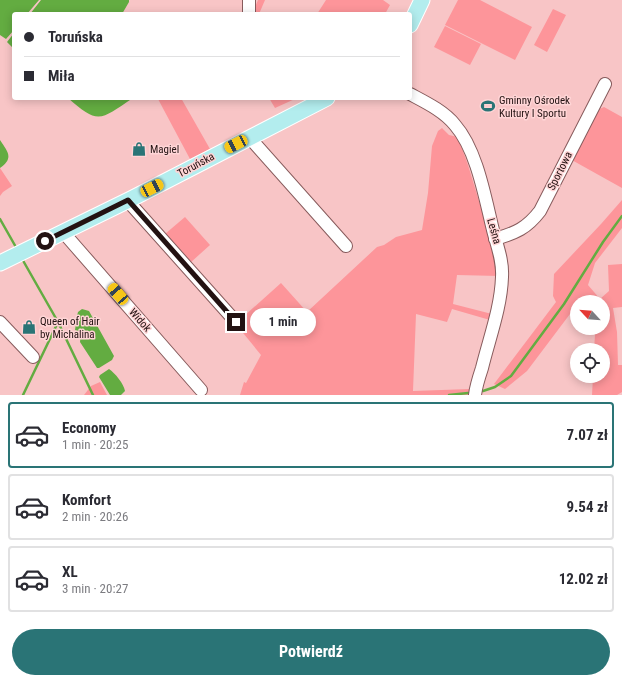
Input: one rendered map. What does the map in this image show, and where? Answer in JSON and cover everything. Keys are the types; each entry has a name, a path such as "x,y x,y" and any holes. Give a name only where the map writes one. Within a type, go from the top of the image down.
{"main road":[{"path":"412,22 422,0"},
{"name":"Toruńska","path":"0,263 128,200 323,100"}],"street":[{"path":"249,0 249,12"},
{"name":"Sportowa","path":"495,239 516,233 537,215 605,84"},
{"name":"Leśna","path":"412,95 444,114 455,124 464,139 478,174 495,239 502,257 502,276 499,301 475,395"},
{"path":"249,137 346,246"},
{"path":"128,200 236,322"},
{"name":"Widok","path":"63,232 201,390"},
{"path":"0,322 33,357"}],"shaded area":[{"path":"0,0 39,0 29,12 12,12 12,32 6,39 0,35"},
{"path":"41,0 129,0 123,12 32,12"},
{"path":"258,0 265,0 260,12 253,12"},
{"path":"326,0 383,0 390,5 386,12 318,12"},
{"path":"458,0 480,0 532,27 515,60 445,25"},
{"path":"553,9 566,15 547,52 534,45"},
{"path":"445,26 481,44 470,65 434,47"},
{"path":"12,36 12,47 7,42"},
{"path":"70,100 130,100 107,115 100,116 94,116 78,107"},
{"path":"159,100 182,100 210,149 190,159"},
{"path":"270,100 293,100 275,108"},
{"path":"604,107 622,117 622,188 570,159 595,111"},
{"path":"442,128 449,135 458,137 496,257 499,276 457,275 453,304 492,314 490,320 452,309 447,322 416,314 413,391 470,389 469,395 240,395 244,382 246,383 261,355 239,328 246,321 243,317 281,283 307,312 377,247 384,245 396,237 422,230 428,193 432,146 438,131"},
{"path":"0,140 7,151 8,158 0,168"},
{"path":"0,168 12,186 0,196"},
{"path":"622,200 622,228 595,263 588,285 597,295 570,295 570,314 527,371 505,389 494,384 556,302 553,296 554,274"},
{"path":"185,217 210,245 190,263 165,234"},
{"path":"622,264 622,307 613,308 617,332 618,365 622,365 622,392 617,395 592,395 593,383 610,383 610,343 594,343 595,335 610,335 610,295 604,295 609,291 608,265"},
{"path":"82,309 89,311 114,356 112,360 99,368 97,368 80,342 81,333 75,330 78,312"},
{"path":"109,369 123,385 125,391 121,395 110,395 99,377"},
{"path":"100,382 107,395 84,395 91,386"}],"waterway":[{"path":"483,391 495,387 511,376 564,304 603,242 622,216"},
{"path":"0,219 17,249"},
{"path":"21,257 58,322 93,395"},
{"path":"23,395 58,322"},
{"path":"449,395 468,393"}],"place":[{"name":"Gminny Ośrodek Kultury I Sportu","path":"488,106"},
{"name":"Magiel","path":"139,149"},
{"name":"Queen of Hair by Michalina","path":"29,327"}],"route":[{"path":"45,241 128,200 236,322"}]}
